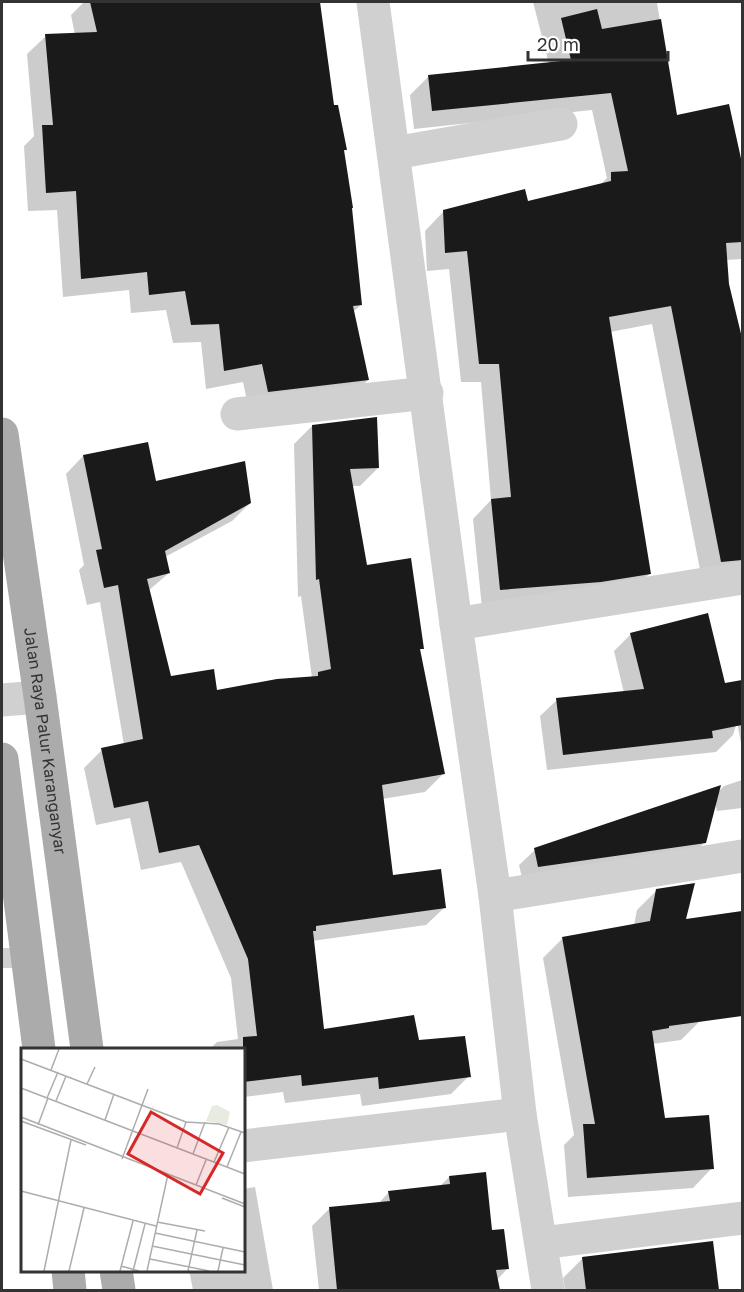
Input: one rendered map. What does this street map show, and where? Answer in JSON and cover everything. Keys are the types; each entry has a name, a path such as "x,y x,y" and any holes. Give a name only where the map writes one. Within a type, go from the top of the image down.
{"main road":[{"name":"Jalan Raya Palur Karanganyar","path":"2,434 87,1048"},
{"path":"2,773 14,958 39,1048"},
{"path":"68,1271 70,1290"},
{"path":"116,1271 118,1290"}],"street":[{"path":"373,2 427,393 456,624 495,896 520,1114 548,1290"},
{"path":"394,153 561,124"},
{"path":"237,414 427,393"},
{"path":"456,624 742,578"},
{"path":"2,700 40,697"},
{"path":"495,896 742,856"},
{"path":"244,1146 520,1114"},
{"path":"541,1243 742,1218"}],"building":[{"path":"90,2 320,2 334,105 338,105 347,150 344,150 353,208 362,305 353,306 369,380 268,392 262,364 224,371 219,324 191,325 185,291 149,295 147,272 81,279 76,191 46,193 42,125 53,125 45,34 97,32"},
{"path":"597,9 602,29 661,19 677,115 729,104 742,163 742,242 726,243 729,284 742,338 742,560 721,562 671,306 609,317 651,574 601,582 500,590 491,499 511,497 499,364 479,364 467,251 445,253 443,210 525,189 528,201 611,181 611,172 628,171 611,93 432,111 428,75 571,60 561,18"},
{"path":"377,417 379,468 350,469 367,565 411,558 424,649 420,649 445,774 382,785 393,875 441,869 446,908 316,926 316,931 313,931 324,1029 414,1015 419,1040 465,1036 471,1077 379,1089 378,1077 302,1086 301,1075 244,1082 243,1037 257,1036 248,959 199,845 159,853 148,801 114,808 101,748 143,739 118,585 104,588 96,550 102,549 83,455 148,442 156,481 245,461 251,503 165,551 170,573 147,579 171,676 214,669 217,690 277,679 318,676 318,672 331,669 319,579 316,580 312,425"},
{"path":"708,613 725,683 742,680 742,725 712,731 713,738 563,755 556,698 644,689 630,633"},
{"path":"721,785 706,843 538,867 534,848"},
{"path":"695,883 686,919 742,911 742,1016 669,1026 669,1028 652,1031 665,1118 709,1115 714,1169 587,1178 583,1124 595,1124 562,937 650,921 656,889"},
{"path":"486,1172 492,1230 504,1229 509,1269 496,1270 500,1290 337,1290 329,1207 390,1201 388,1191 450,1184 449,1176"},
{"path":"713,1241 719,1290 586,1290 582,1257"}]}
